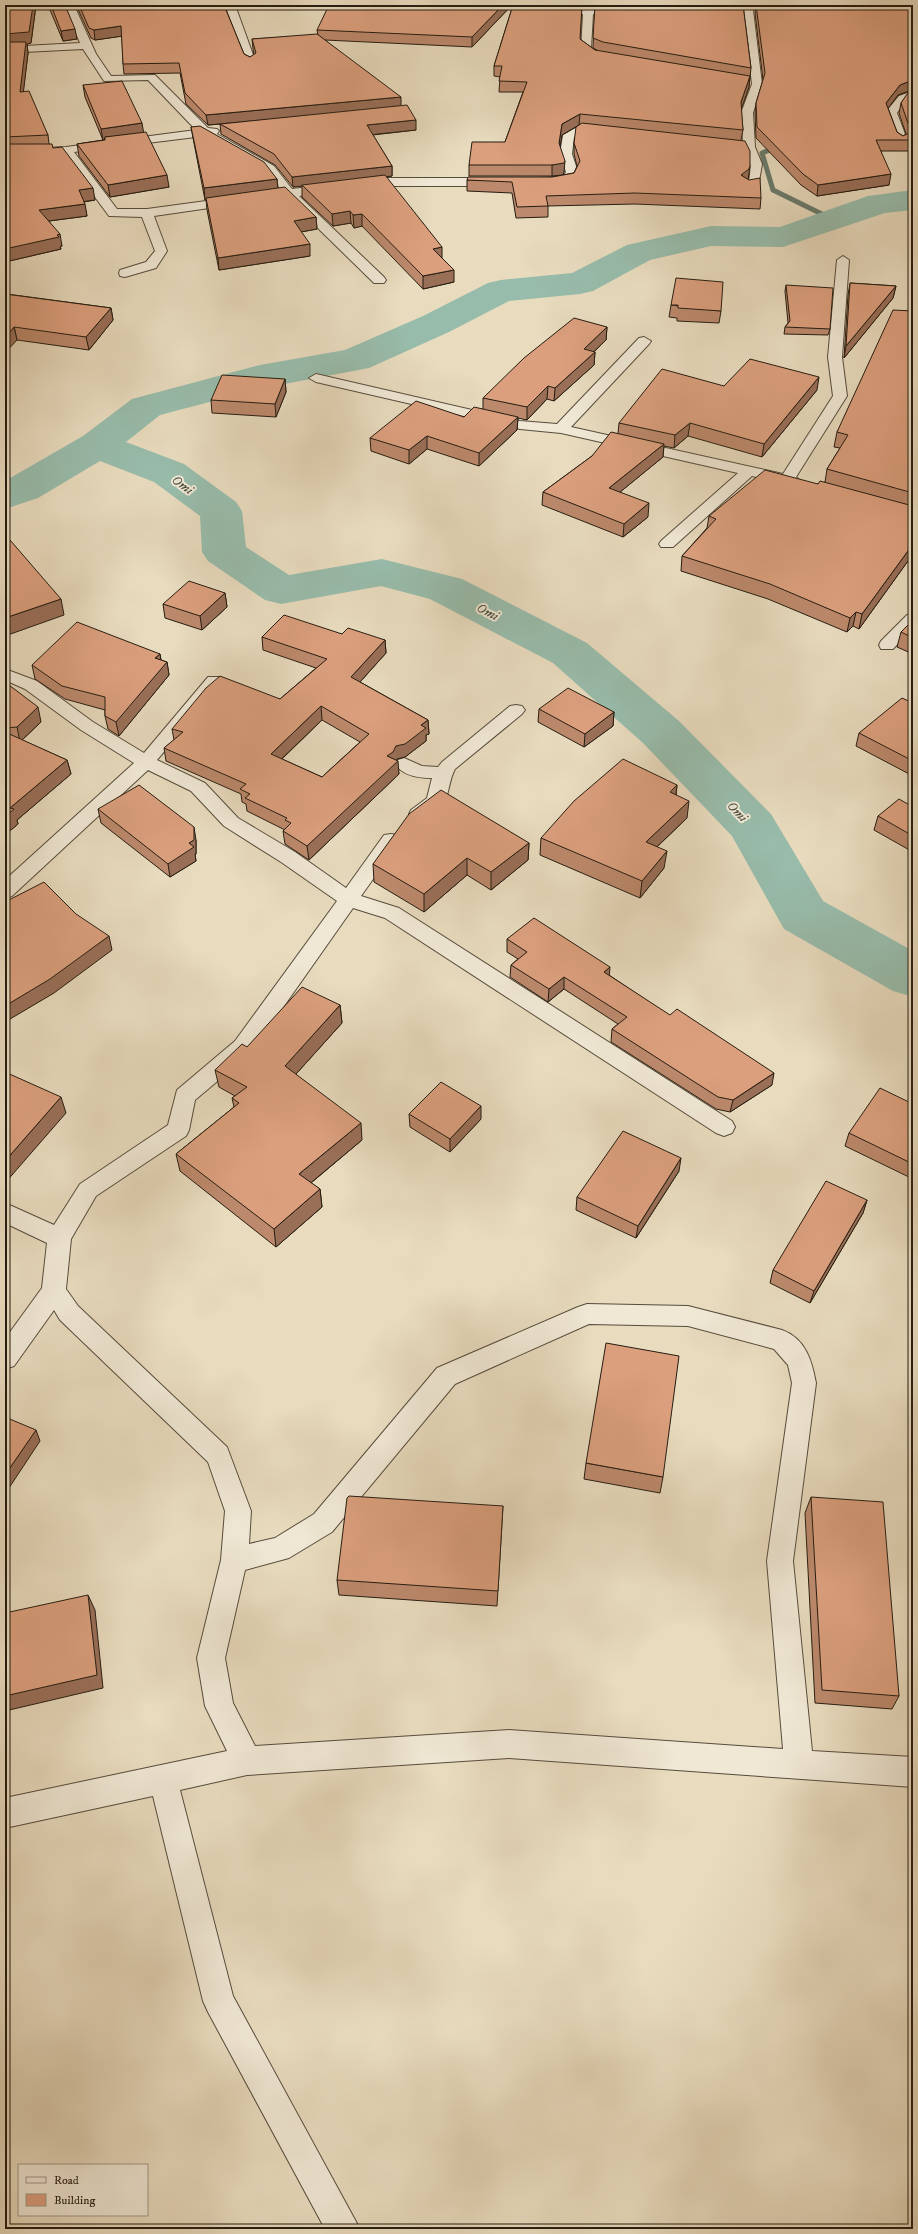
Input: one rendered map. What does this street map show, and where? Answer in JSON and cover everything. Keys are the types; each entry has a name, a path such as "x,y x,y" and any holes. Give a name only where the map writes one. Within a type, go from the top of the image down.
{"street":[{"path":"69,5 86,46 102,74 108,79 151,77 204,132 270,169 289,193 379,280"},
{"path":"230,5 251,63"},
{"path":"515,5 526,8 634,12"},
{"path":"747,186 754,184 758,164 755,155 749,147 748,113 757,84 748,10"},
{"path":"588,11 586,50 600,57 619,60"},
{"path":"5,50 86,46"},
{"path":"744,82 757,84"},
{"path":"902,142 892,113 900,101 909,94 913,94"},
{"path":"6,150 66,150 227,129"},
{"path":"537,182 570,179 572,172 566,154 568,135 579,129 616,131"},
{"path":"710,143 749,147"},
{"path":"66,150 113,213 147,213 289,193 385,182 514,182"},
{"path":"125,273 151,265 161,251 147,213"},
{"path":"787,479 840,396 835,357 843,260"},
{"path":"561,429 644,341"},
{"path":"316,378 520,425 561,429 802,483"},
{"path":"667,544 749,471"},
{"path":"887,645 913,619"},
{"path":"5,674 31,685 87,726 146,762 198,788 231,822 288,857 348,899 392,913 724,1127"},
{"path":"5,891 146,762 214,681"},
{"path":"5,1358 54,1291 59,1238 88,1190 178,1130 185,1096 242,1047 348,899 404,825 436,801 440,781 448,766 516,710"},
{"path":"404,764 419,772 445,773"},
{"path":"5,1212 59,1238"},
{"path":"54,1291 69,1313 218,1455 238,1511 234,1560 211,1658 219,1706 247,1760"},
{"path":"234,1560 280,1550 323,1523 446,1376 587,1314 688,1316 782,1341 800,1361 804,1383 780,1561 799,1764"},
{"path":"5,1813 247,1760 509,1744 913,1772"},
{"path":"163,1779 219,2000 342,2229"}],"building":[{"path":"5,5 33,5 29,32 5,34"},
{"path":"51,5 65,5 75,29 61,31"},
{"path":"79,5 224,5 244,54 250,57 256,53 252,39 317,34 401,97 206,115 185,93 179,63 123,64 121,26 94,30 89,28"},
{"path":"329,5 503,5 472,37 317,30"},
{"path":"513,5 582,5 580,39 595,50 750,76 741,102 743,130 580,114 562,124 559,143 565,161 564,163 552,165 469,165 472,142 505,142 527,82 499,81 502,66 494,66"},
{"path":"595,5 743,5 751,68 603,42 593,38"},
{"path":"756,5 913,5 913,80 900,85 886,103 897,132 903,136 911,132 901,103 907,94 913,90 913,140 876,140 891,174 818,185 803,174 757,127 756,103 765,73"},
{"path":"5,42 26,42 20,92 29,91 48,135 5,137"},
{"path":"122,81 142,123 101,129 83,85"},
{"path":"407,105 416,120 367,125 392,166 292,177 274,154 220,124"},
{"path":"582,123 745,141 750,151 750,166 749,169 741,175 749,180 760,178 761,198 635,193 546,196 548,206 517,207 512,182 467,180 468,177 552,177 574,173 580,161 574,143 576,127"},
{"path":"200,126 264,162 277,179 204,188 191,127"},
{"path":"146,132 167,175 108,185 77,144 105,140 105,137"},
{"path":"5,144 52,144 53,148 62,147 93,188 79,190 85,204 39,210 60,234 57,235 59,237 5,249"},
{"path":"385,175 442,247 433,249 454,270 423,276 362,214 353,215 350,211 332,214 302,185"},
{"path":"285,187 316,217 294,221 310,244 218,258 206,198"},
{"path":"676,278 723,282 721,311 678,308 678,305 671,305"},
{"path":"850,283 896,286 846,346"},
{"path":"786,285 833,288 830,329 785,327 790,321"},
{"path":"5,294 111,308 86,337 14,327 5,338"},
{"path":"893,310 913,311 913,493 827,469 848,435 837,432"},
{"path":"574,318 607,327 584,349 595,352 555,388 548,386 527,407 483,398 524,358"},
{"path":"750,359 819,377 764,444 690,423 675,435 619,423 662,369 724,386"},
{"path":"222,375 285,379 275,404 211,400"},
{"path":"416,401 464,417 474,407 518,417 479,453 427,436 409,450 370,438"},
{"path":"611,432 664,444 609,488 649,503 624,524 543,492 592,456"},
{"path":"765,470 818,484 820,481 913,506 913,544 862,614 856,612 850,618 770,584 682,556 716,519 709,516"},
{"path":"10,540 61,599 5,618 5,541"},
{"path":"189,581 225,593 200,616 163,604"},
{"path":"284,615 342,634 348,628 385,640 351,677 428,720 421,725 426,728 405,744 396,746 393,752 387,756 398,761 307,846 283,831 291,823 285,820 287,818 245,798 250,794 240,789 246,784 164,748 183,732 172,729 206,688 220,676 280,699 327,659 262,637","holes":["321,706 369,734 322,777 271,754"]},
{"path":"913,620 913,638 901,632"},
{"path":"77,622 160,654 155,658 167,662 116,722 105,716 105,697 62,686 32,665"},
{"path":"5,683 38,707 17,727 5,728"},
{"path":"568,688 614,712 585,734 539,709"},
{"path":"902,698 913,703 913,761 859,733"},
{"path":"5,732 67,760 10,808 14,809 5,817"},
{"path":"623,759 677,785 670,792 689,801 646,842 667,851 642,881 541,838 574,801"},
{"path":"139,785 194,827 194,840 189,843 194,847 168,864 98,809"},
{"path":"441,790 529,843 491,872 467,858 424,894 373,864 409,814"},
{"path":"899,799 913,807 913,836 878,816"},
{"path":"44,882 76,914 109,936 50,979 5,1006 5,928 7,926 5,924 5,902"},
{"path":"534,918 610,967 604,972 670,1015 677,1009 774,1073 733,1100 718,1097 612,1029 627,1017 564,977 549,989 511,965 527,952 507,939"},
{"path":"302,987 340,1005 285,1066 361,1123 299,1174 320,1189 274,1229 176,1154 239,1103 232,1098 247,1087 215,1070 242,1044 247,1047"},
{"path":"5,1072 61,1097 5,1161"},
{"path":"441,1082 481,1106 450,1139 409,1114"},
{"path":"880,1088 913,1104 913,1164 849,1133"},
{"path":"623,1131 681,1158 638,1226 577,1197"},
{"path":"826,1181 867,1200 814,1291 773,1270"},
{"path":"606,1343 679,1356 663,1477 586,1463"},
{"path":"5,1417 36,1430 5,1475"},
{"path":"349,1496 503,1506 498,1591 337,1580 347,1498"},
{"path":"811,1497 883,1502 899,1696 822,1690"},
{"path":"88,1595 97,1675 5,1696 5,1613"}],"waterway":[{"path":"780,146 762,153 773,190 834,220"},
{"path":"97,445 146,407 260,377 355,360 436,324 501,291 580,283 639,252 711,236 783,237 880,203 913,200"},
{"name":"Omi","path":"5,496 23,489 97,445"},
{"name":"Omi","path":"97,445 169,473 221,511 224,552 281,590 382,572 446,589 570,653 661,732 752,826 803,915 913,976"}]}
